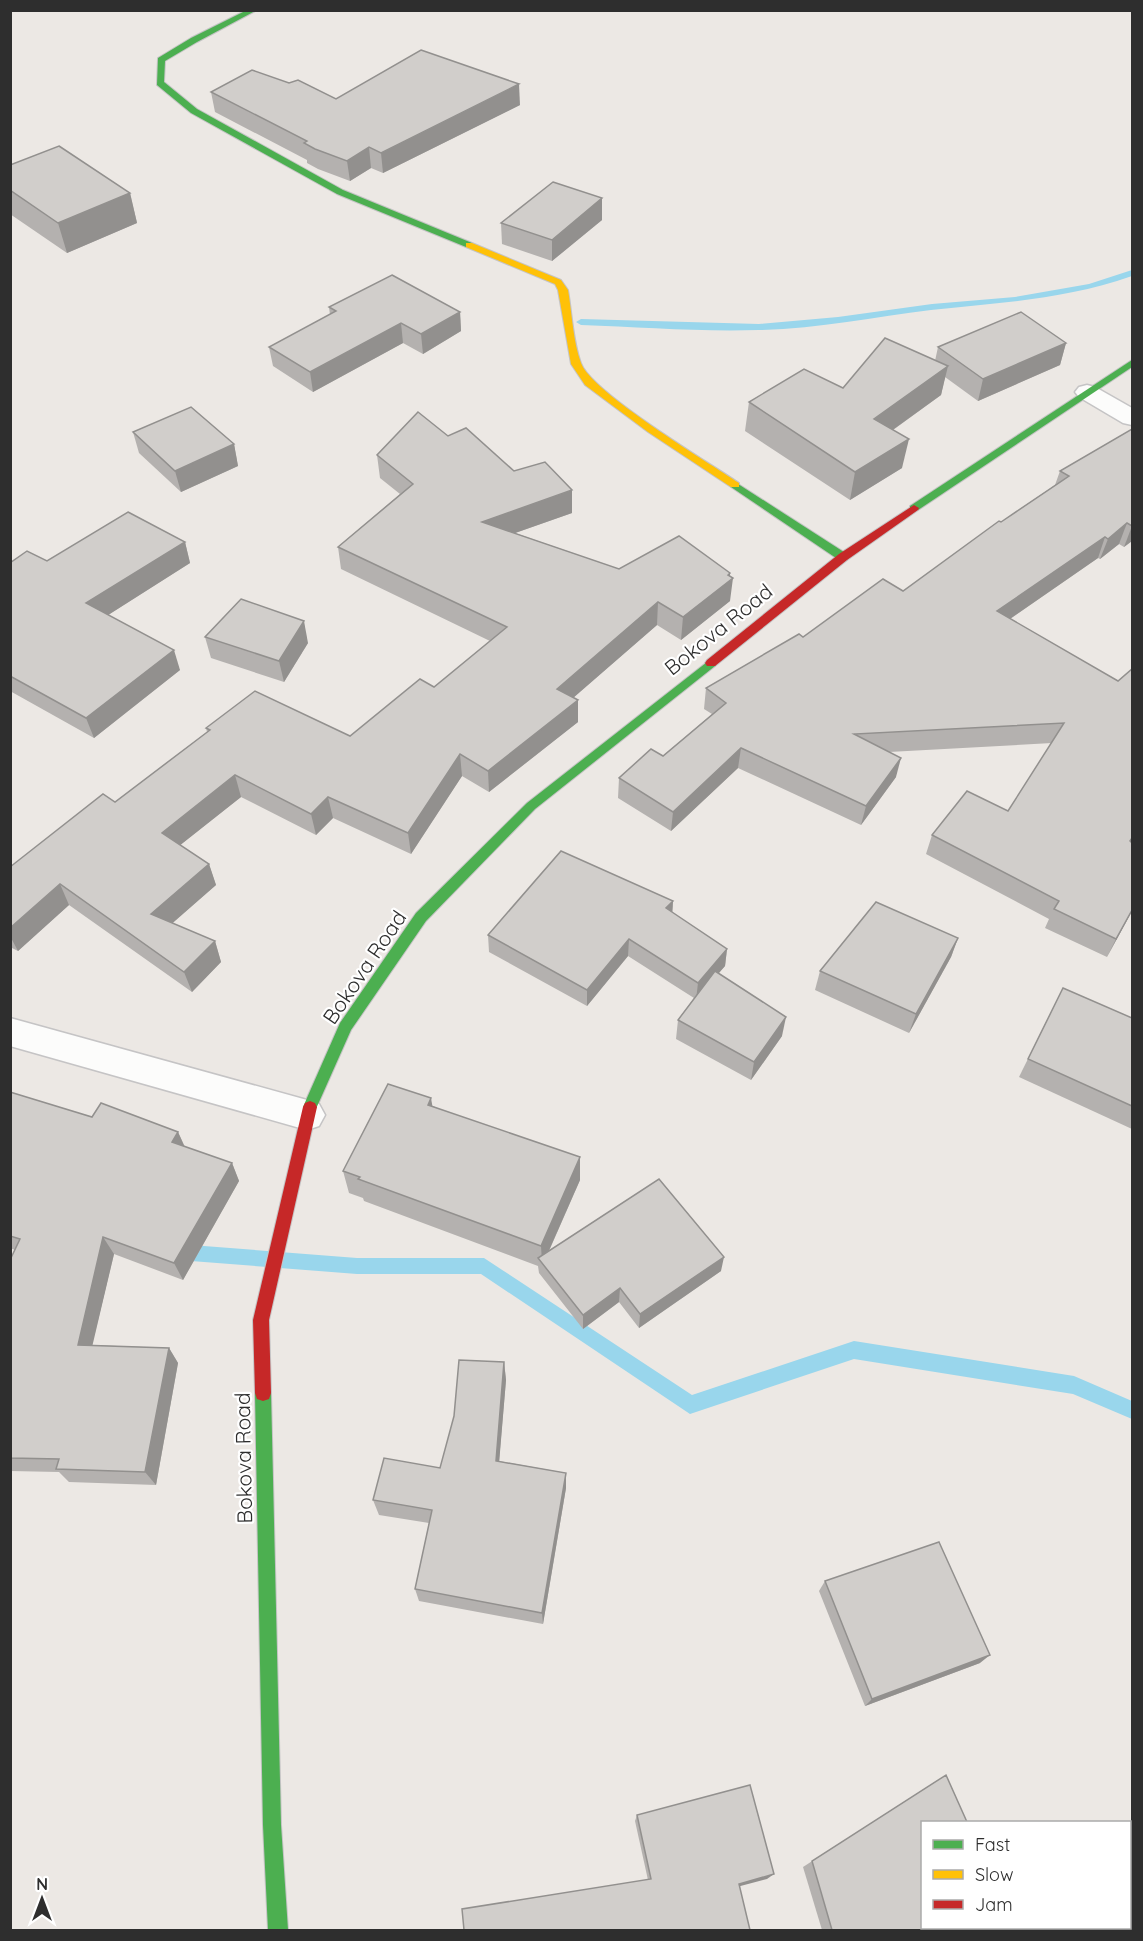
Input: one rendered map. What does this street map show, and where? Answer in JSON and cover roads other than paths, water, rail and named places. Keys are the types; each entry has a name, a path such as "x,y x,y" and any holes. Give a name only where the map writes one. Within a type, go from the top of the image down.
{"street":[{"path":"255,10 194,40 161,60 160,83 194,111 340,192 558,282 562,290 576,364 588,383 652,430 843,557"},
{"name":"Bokova Road","path":"278,1930 272,1825 261,1320 307,1115 345,1028 421,917 531,806 843,557 1132,363"},
{"path":"1087,392 1132,418"},
{"path":"10,1032 307,1115"}],"waterway":[{"path":"581,322 759,327 838,320 932,307 1015,300 1091,287 1132,273"},
{"path":"178,1252 357,1266 484,1266 690,1405 854,1350 1074,1385 1132,1410"}]}
